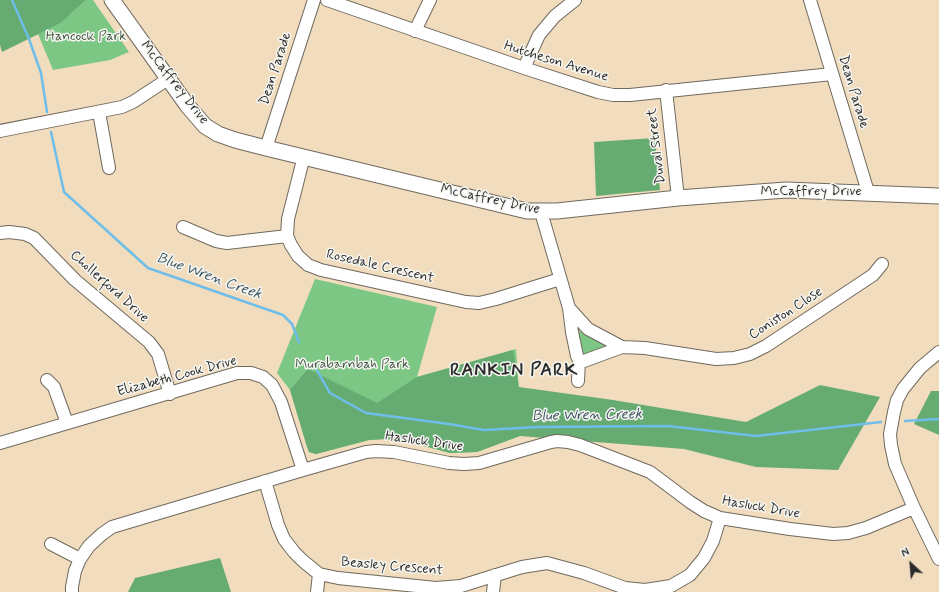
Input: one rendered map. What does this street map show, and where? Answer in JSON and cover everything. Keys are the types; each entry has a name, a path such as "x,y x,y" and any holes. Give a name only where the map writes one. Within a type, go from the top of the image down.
{"main road":[{"name":"McCaffrey Drive","path":"112,0 187,105 205,126 218,134 266,148 527,211 557,211 678,198 786,190 868,192 939,196"}],"street":[{"name":"Dean Parade","path":"266,148 314,0"},
{"name":"Hutcheson Avenue","path":"327,0 524,68 598,92 613,95 630,95 666,90 832,74"},
{"path":"414,31 430,0"},
{"path":"524,68 539,35 554,16 575,0"},
{"name":"Dean Parade","path":"810,0 868,192"},
{"path":"0,131 128,105 168,79"},
{"name":"Duval Street","path":"666,90 678,198"},
{"path":"99,112 109,168"},
{"path":"183,227 227,244 287,236 288,220 304,156"},
{"name":"Coniston Close","path":"541,212 569,308 572,332 579,360 578,381"},
{"name":"Chollerford Drive","path":"0,233 9,232 25,234 34,238 75,280 148,342 158,354 170,394"},
{"name":"Rosedale Crescent","path":"287,236 298,256 308,265 321,270 466,302 479,303 496,299 560,279"},
{"name":"Coniston Close","path":"579,360 584,361 622,347 645,348 716,359 734,358 750,354 766,346 872,275 882,264"},
{"name":"Coniston Close","path":"569,308 588,329 622,347"},
{"path":"938,554 914,508 894,459 891,445 891,423 897,400 903,389 920,368 939,352"},
{"name":"Elizabeth Cook Drive","path":"0,443 237,373 251,373 263,377 272,385 281,402 303,470"},
{"path":"47,380 54,387 67,423"},
{"name":"Hasluck Drive","path":"72,592 75,571 80,559 89,546 112,527 303,470 366,452 376,451 394,452 450,463 479,463 557,440 580,445 650,472 690,502 704,511 720,518 833,534 848,533 866,528 914,508"},
{"path":"266,481 278,525 284,538 294,552 318,574 317,592"},
{"name":"Beasley Crescent","path":"318,574 338,578 436,588 461,586 522,567 548,563 584,573 625,590 645,591 671,586 690,574 704,558 713,541 720,518"},
{"path":"51,544 80,559"},
{"path":"493,592 495,575"}],"green space":[{"path":"0,0 86,0 61,23 2,52 0,45"},
{"name":"Hancock Park","path":"86,0 93,0 129,52 110,60 53,70 38,34 61,23"},
{"path":"655,138 660,190 596,196 594,142"},
{"name":"Murabarnbah Park","path":"315,279 437,307 417,377 516,349 522,435 477,452 450,453 405,441 386,439 369,440 316,454 309,452 290,390 277,373"},
{"path":"579,331 604,343 606,347 585,355 583,354 577,333"},
{"path":"513,350 519,387 613,400 746,422 820,385 880,397 838,470 756,467 684,449 520,436 477,452 450,453 405,441 386,439 369,440 316,454 309,452 290,390 308,369 377,403 417,377"},
{"path":"931,391 939,391 939,435 914,424"},
{"path":"220,558 231,592 128,592 135,578"}],"waterway":[{"name":"Blue Wren Creek","path":"12,0 29,39 41,73 47,112"},
{"name":"Blue Wren Creek","path":"51,132 64,192 148,268 283,315 292,324 299,342"},
{"name":"Blue Wren Creek","path":"315,367 330,393 366,413 484,430 538,427 668,426 756,436 881,422"},
{"name":"Blue Wren Creek","path":"905,421 939,419"}],"district":[{"name":"RANKIN PARK","path":"514,371"}]}
